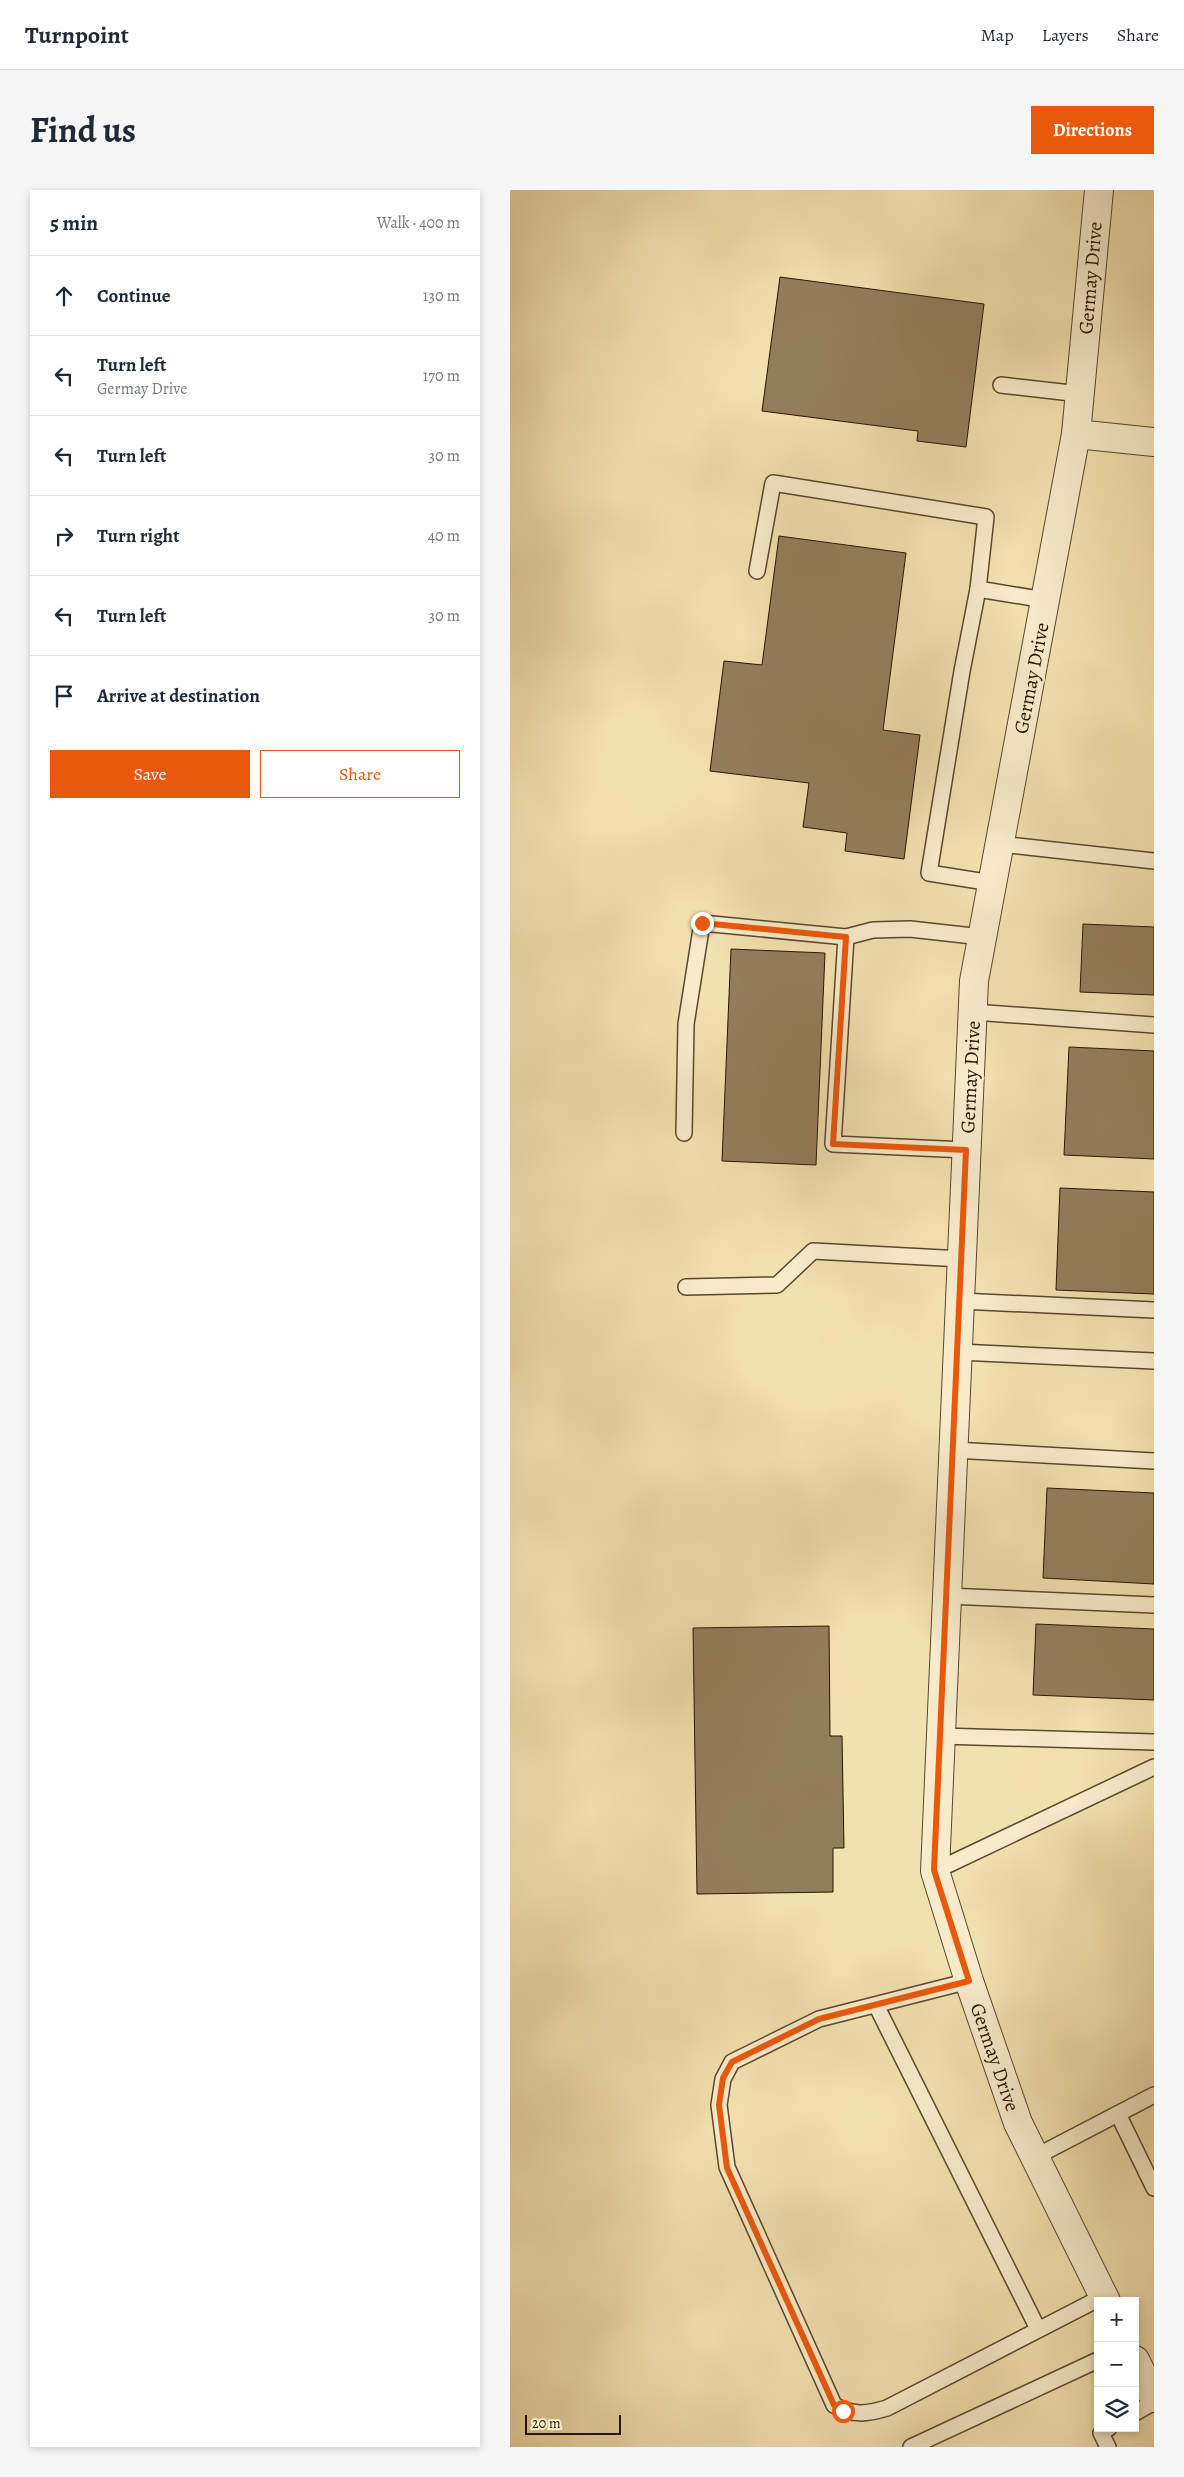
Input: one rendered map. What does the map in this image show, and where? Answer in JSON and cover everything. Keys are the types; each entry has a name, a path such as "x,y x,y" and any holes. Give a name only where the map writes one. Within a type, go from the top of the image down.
{"street":[{"name":"Germay Drive","path":"1098,190 1076,434 974,981 934,1870 969,1981 1018,2122 1105,2297"},
{"path":"1076,434 1154,442"},
{"path":"1139,2368 1154,2398"}],"lane":[{"path":"1001,385 1080,394"},
{"path":"757,571 773,483 986,517 978,589 962,671 928,873 992,883"},
{"path":"978,589 1045,600"},
{"path":"1000,844 1154,861"},
{"path":"684,1133 686,1024 702,923 846,937 873,930 910,929 982,937"},
{"path":"846,937 833,1144 966,1150"},
{"path":"972,1012 1154,1025"},
{"path":"686,1287 777,1285 813,1251 962,1259"},
{"path":"960,1301 1154,1310"},
{"path":"958,1352 1154,1361"},
{"path":"953,1450 1154,1461"},
{"path":"947,1596 1154,1605"},
{"path":"941,1736 1154,1742"},
{"path":"934,1870 1154,1767"},
{"path":"969,1981 819,2019 732,2062 723,2078 719,2094 727,2168 834,2405 843,2411 855,2414 868,2414 886,2408 1038,2329 1094,2303"},
{"path":"876,2005 1038,2329"},
{"path":"1036,2157 1154,2095"},
{"path":"1118,2114 1154,2188"},
{"path":"911,2447 1094,2362"},
{"path":"1139,2411 1154,2402"},
{"path":"1103,2432 1101,2433 1108,2447"}],"building":[{"path":"780,277 984,304 966,447 917,441 918,431 762,411"},
{"path":"779,536 906,553 883,730 920,735 904,859 845,851 847,833 803,827 809,783 710,771 724,661 762,665"},
{"path":"1083,924 1154,927 1154,995 1080,992"},
{"path":"731,949 825,953 816,1165 722,1161"},
{"path":"1069,1047 1154,1051 1154,1159 1064,1155"},
{"path":"1060,1188 1154,1192 1154,1294 1056,1290"},
{"path":"1047,1488 1154,1493 1154,1584 1043,1578"},
{"path":"1036,1624 1154,1629 1154,1700 1033,1695"},
{"path":"829,1626 830,1736 842,1736 844,1848 833,1848 833,1892 697,1894 693,1628"}],"route":[{"path":"702,923 846,937 833,1144 966,1150 934,1870 969,1981 819,2019 732,2062 723,2078 719,2094 727,2168 834,2405 843,2411"}]}
